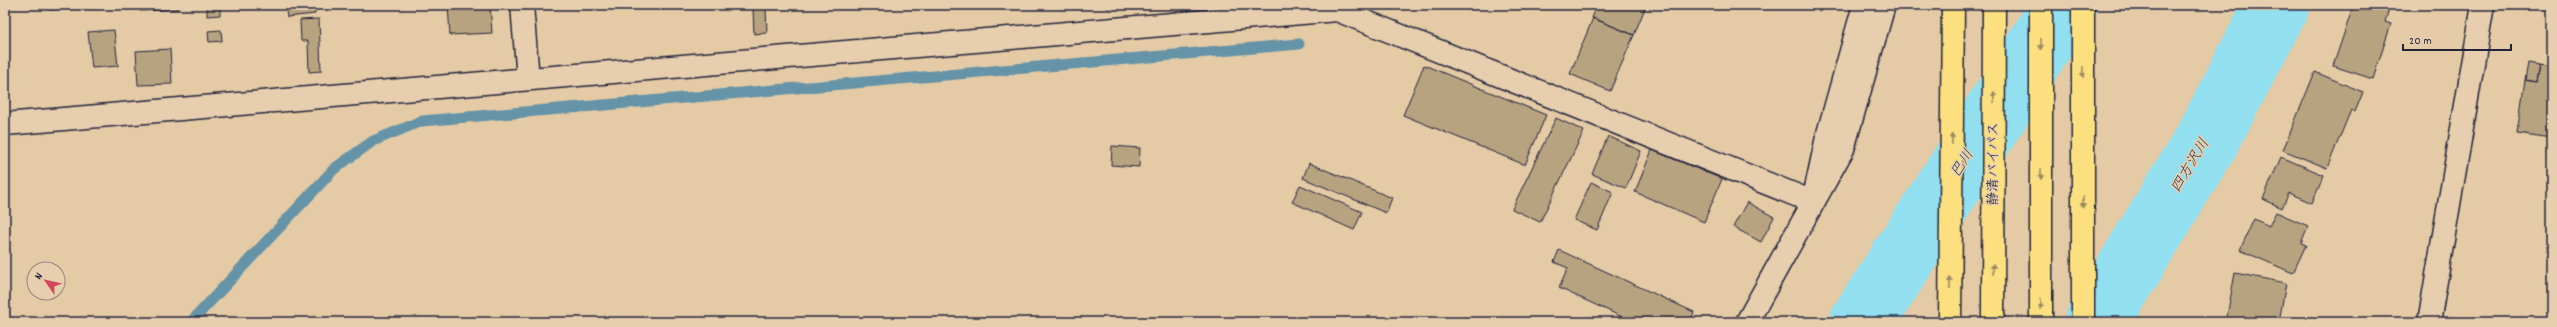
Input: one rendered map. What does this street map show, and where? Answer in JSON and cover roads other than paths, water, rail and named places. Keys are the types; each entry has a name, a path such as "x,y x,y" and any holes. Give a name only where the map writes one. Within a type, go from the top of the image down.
{"highway":[{"path":"1950,322 1953,5"},
{"name":"静清バイパス","path":"1993,322 1994,5"},
{"path":"2040,322 2042,5"},
{"path":"2083,5 2083,322"}],"street":[{"path":"522,5 528,79"},
{"path":"1813,202 1826,137 1864,5"},
{"path":"1747,322 1843,149 1884,5"},
{"path":"2429,322 2483,5"},
{"path":"5,124 1338,8 1813,202"}],"waterway":[{"name":"巴川","path":"1862,322 2065,5"},
{"name":"四方沢川","path":"2097,322 2207,140 2277,5"},
{"path":"191,322 334,169 373,141 422,121 1299,44"}]}
